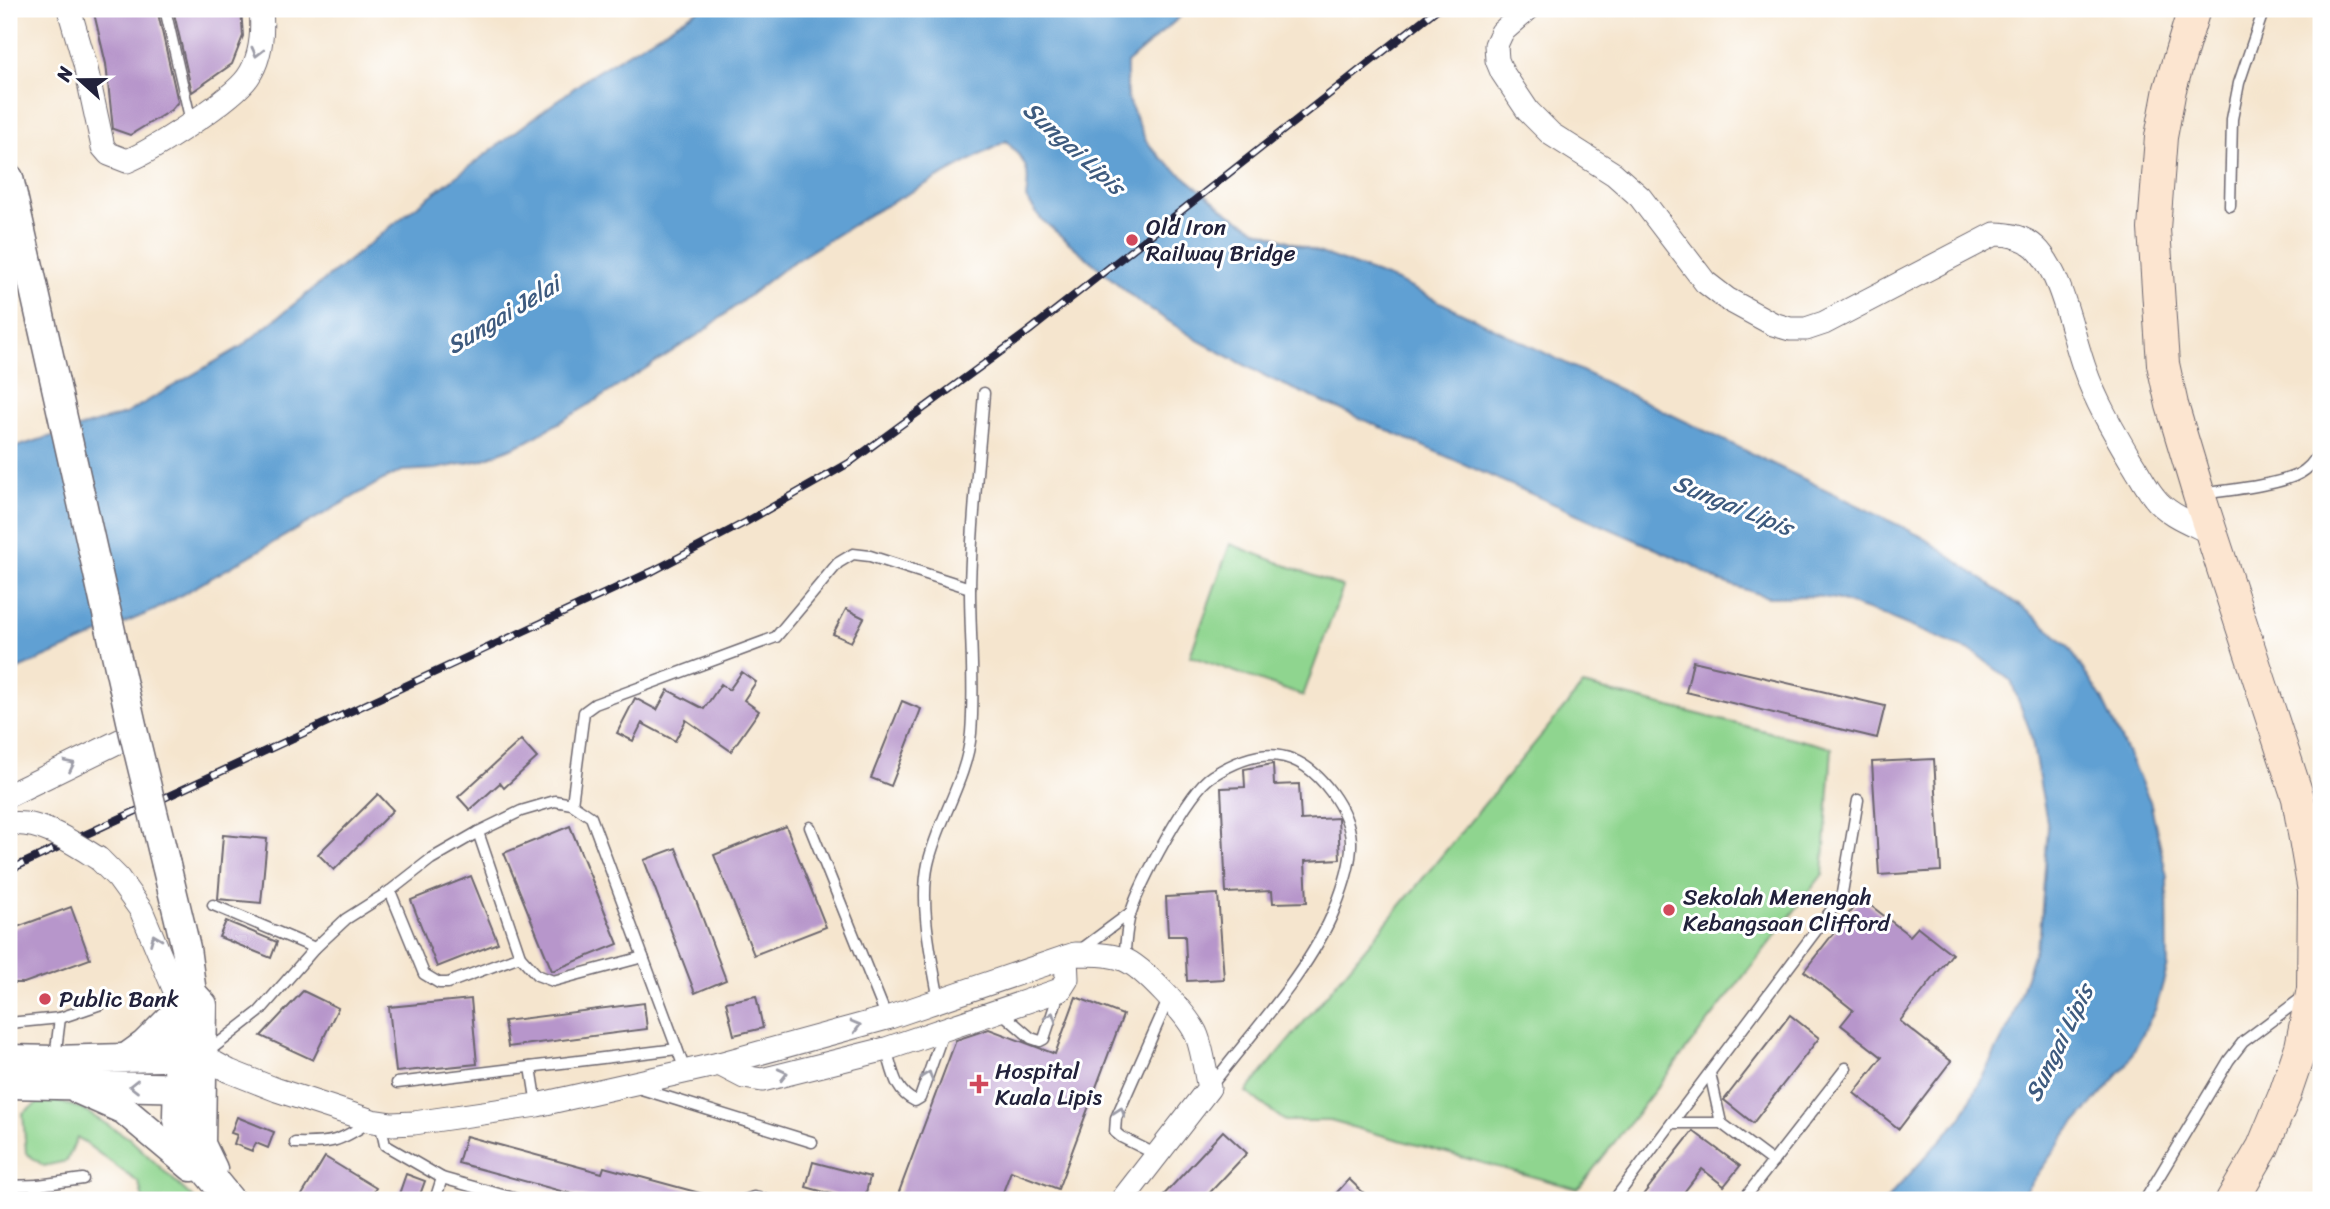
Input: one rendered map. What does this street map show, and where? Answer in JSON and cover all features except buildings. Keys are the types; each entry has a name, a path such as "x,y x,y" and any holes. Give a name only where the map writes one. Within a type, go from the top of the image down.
{"main road":[{"path":"2194,9 2170,89 2161,136 2154,229 2163,364 2172,405 2199,495 2298,798 2314,891 2313,989 2301,1047 2263,1147 2232,1200"}],"street":[{"path":"69,9 85,64 103,147 109,154 127,161 141,155 191,122 247,78 256,60 263,27 261,9"},
{"path":"1528,9 1502,32 1496,46 1497,60 1502,72 1528,111 1551,134 1614,174 1640,197 1706,282 1727,299 1773,324 1790,329 1806,329 1824,323 1995,234 2009,234 2035,247 2047,262 2062,295 2085,371 2103,411 2147,487 2155,499 2167,509 2213,534"},
{"path":"9,178 134,734 186,948 184,1002 190,1056 190,1087 201,1144 227,1197"},
{"path":"9,795 134,734"},
{"path":"9,824 33,826 58,835 99,859 118,878 141,910 184,1002"},
{"path":"9,1059 190,1056 277,1090 376,1122 414,1123 537,1105 629,1085 681,1060 719,1064 887,1018 1071,956 1090,954 1124,959 1136,966 1188,1019 1197,1035 1209,1088 1122,1200"},
{"path":"719,1064 744,1077 762,1080 886,1049 1060,990 1067,979 1071,956"},
{"path":"127,1057 145,1044 184,1002"},
{"path":"9,1084 190,1087 229,1071"},
{"path":"69,1086 124,1110 227,1197"}],"lane":[{"path":"165,9 191,122"},
{"path":"2230,206 2232,119 2239,83 2264,9"},
{"path":"939,1001 925,894 928,864 962,771 971,737 973,696 970,588 984,393"},
{"path":"2199,495 2283,480 2304,471 2318,456 2321,447"},
{"path":"572,804 584,712 595,704 776,637 838,564 853,554 870,556 970,588"},
{"path":"1124,959 1130,913 1168,835 1195,792 1209,778 1251,757 1270,755 1291,758 1314,771 1343,809 1351,841 1337,905 1307,961 1209,1088"},
{"path":"1614,1200 1822,925 1838,900 1842,893 1858,800"},
{"path":"190,1056 259,1012 315,948 346,919 390,891 431,859 521,811 555,801 572,804 591,817 681,1060 531,1067 397,1083"},
{"path":"810,827 887,1018"},
{"path":"478,832 520,956 537,975 554,981 643,957"},
{"path":"390,891 424,974 439,983 448,983 520,956"},
{"path":"213,905 315,948"},
{"path":"1071,956 1130,913"},
{"path":"2145,1200 2229,1060 2243,1042 2313,989"},
{"path":"1001,1012 1031,1038 1040,1041 1044,1039 1060,990"},
{"path":"1157,1155 1115,1132 1116,1118 1169,998"},
{"path":"9,1023 60,1018 101,1004"},
{"path":"54,1060 60,1018"},
{"path":"886,1049 900,1090 904,1096 915,1101 920,1098 944,1030"},
{"path":"531,1067 537,1105"},
{"path":"1744,1200 1846,1068"},
{"path":"1710,1073 1721,1123"},
{"path":"629,1085 812,1142"},
{"path":"295,1143 336,1142 376,1122 386,1145 442,1178 520,1200"},
{"path":"1672,1123 1721,1123 1773,1162"},
{"path":"435,1200 442,1178"},
{"path":"9,1186 83,1179"},
{"path":"38,1185 38,1200"},
{"path":"745,1200 754,1197 769,1200"}],"green space":[{"path":"1230,544 1343,587 1303,696 1190,656"},
{"path":"1583,685 1832,748 1823,874 1578,1189 1330,1121 1285,1121 1246,1092"},
{"path":"45,1098 80,1108 129,1138 195,1200 143,1200 139,1183 77,1137 67,1161 44,1166 26,1153 23,1113"}],"water":[{"path":"700,9 1189,9 1127,63 1127,97 1146,141 1160,157 1230,214 1258,230 1397,281 1921,536 2034,616 2068,646 2102,699 2150,801 2167,876 2168,965 2156,1008 2126,1066 2069,1130 2019,1200 1886,1200 1961,1118 2011,1022 2040,933 2048,827 2030,731 2011,681 1975,653 1836,599 1814,596 1768,597 1719,581 1690,564 1271,379 1199,341 1139,302 1041,219 1026,198 1028,179 1025,166 1006,141 872,213 787,266 701,333 528,441 482,460 436,469 402,471 155,610 9,673 9,449 125,414 242,346 414,208 590,76"}],"railway":[{"path":"9,870 653,571 849,463 1029,331 1437,9"}],"place":[{"name":"Old Iron Railway Bridge","path":"1132,240"},
{"name":"Sekolah Menengah Kebangsaan Clifford","path":"1669,910"},
{"name":"Public Bank","path":"45,999"},
{"name":"Hospital Kuala Lipis","path":"979,1084"}],"water label":[{"name":"Sungai Lipis","path":"1074,148"},
{"name":"Sungai Jelai","path":"503,315"},
{"name":"Sungai Lipis","path":"1733,505"},
{"name":"Sungai Lipis","path":"2059,1043"}]}
